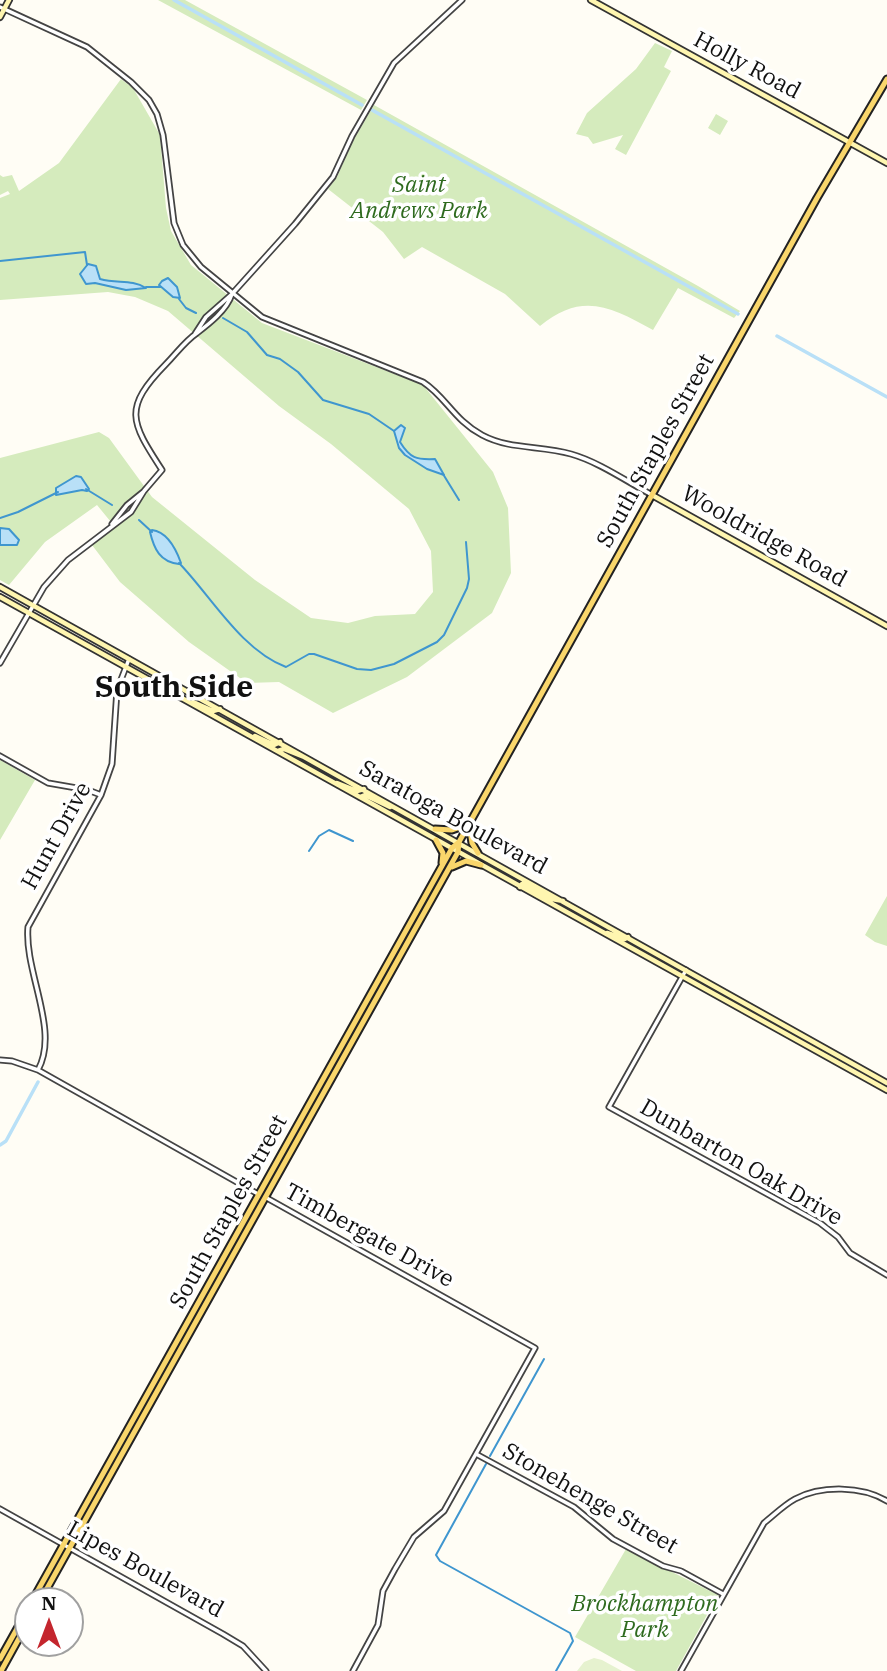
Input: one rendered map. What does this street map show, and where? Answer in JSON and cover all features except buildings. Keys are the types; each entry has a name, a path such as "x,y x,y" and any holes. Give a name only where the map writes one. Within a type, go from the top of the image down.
{"main road":[{"path":"0,17 2,8 9,0"},
{"name":"Holly Road","path":"591,0 887,163"},
{"name":"South Staples Street","path":"41,1587 117,1461 128,1430 213,1283 390,958 452,848 459,842 849,140 887,79"},
{"name":"Wooldridge Road","path":"652,495 887,626"},
{"name":"Saratoga Boulevard","path":"0,587 568,902 887,1083"},
{"name":"Saratoga Boulevard","path":"0,597 887,1090"},
{"path":"186,700 213,711 220,709"},
{"path":"248,734 274,745 280,743"},
{"path":"278,751 284,749 296,756 308,758"},
{"path":"333,782 344,784 356,791 364,789"},
{"path":"360,797 365,795 384,805 398,808"},
{"path":"435,829 452,830 469,824 472,843 478,853"},
{"path":"436,840 443,853 442,865"},
{"name":"South Staples Street","path":"47,1587 66,1546 208,1299 218,1268 449,869 458,852 459,842"},
{"path":"449,869 460,862 481,864"},
{"path":"520,887 522,884 527,885 552,899 568,902"},
{"path":"603,932 625,939 628,937"},
{"path":"390,958 391,970"},
{"path":"351,1029 351,1042"},
{"path":"796,1039 799,1037 819,1045"},
{"path":"342,1056 345,1045 343,1043"},
{"path":"0,1660 14,1634"},
{"path":"1,1671 14,1647"}],"street":[{"path":"0,663 44,587 68,560 131,512 162,470 141,438 135,413 138,399 146,384 195,334 211,322 333,177 352,136 388,72 462,0"},
{"name":"Wooldridge Road","path":"2,8 87,47 149,100 157,114 163,135 169,198 178,235 194,260 253,311 270,321 423,382 437,393 460,420 491,440 574,455 652,495"},
{"path":"111,526 127,505 144,491"},
{"name":"Hunt Drive","path":"38,1070 46,1042 28,945 28,927 101,795 112,764 117,690 129,659"},
{"path":"0,756 48,783 101,795"},
{"path":"683,976 687,969"},
{"name":"Dunbarton Oak Drive","path":"683,976 609,1107 820,1223 838,1237 850,1253 887,1275"},
{"name":"Timbergate Drive","path":"0,1060 38,1070 535,1348 476,1454"},
{"path":"353,1671 378,1625 383,1591 394,1569 414,1538 444,1511 476,1454"},
{"name":"Stonehenge Street","path":"476,1454 574,1507 613,1539 723,1594"},
{"path":"681,1671 764,1523 794,1499 810,1493 835,1489 861,1491 887,1502"},
{"name":"Lipes Boulevard","path":"0,1509 223,1633 243,1646 266,1671"}],"green space":[{"path":"158,0 185,0 367,100 361,110"},
{"path":"655,43 672,51 664,67 671,71 626,155 615,149 623,135 593,144 588,137 576,134 587,113 636,69"},
{"path":"121,79 133,88 160,135 166,208 171,231 191,265 262,323 423,385 493,472 508,508 511,573 492,613 407,677 333,713 279,682 247,683 189,642 120,582 92,545 115,527 97,505 45,542 9,585 0,580 0,458 99,432 109,438 152,497 255,580 311,618 348,623 375,616 415,614 433,592 431,551 409,509 331,444 279,406 168,311 135,297 108,292 0,300 0,198 10,194 8,191 0,195 0,175 12,175 19,191 59,163"},
{"name":"Saint Andrews Park","path":"374,105 740,311 734,318 678,288 653,330 610,309 597,306 570,309 555,315 540,326 505,294 422,247 404,259 383,232 328,189 337,177 353,141"},
{"path":"716,114 728,121 720,135 708,128"},
{"path":"0,760 35,780 0,840"},
{"path":"887,896 887,946 865,935"},
{"name":"Brockhampton Park","path":"626,1549 718,1595 676,1671 636,1671 575,1637"},
{"path":"594,1658 622,1671 577,1671 584,1662"}],"water":[{"path":"88,264 96,266 100,279 146,288 126,290 95,283 86,284 80,274"},
{"path":"168,278 177,287 180,298 173,297 159,285"},
{"path":"401,425 405,428 400,442 407,452 418,458 435,459 444,475 427,469 405,455 399,448 394,431"},
{"path":"76,476 81,477 89,489 87,491 56,495 56,488"},
{"path":"0,528 9,529 19,540 17,545 0,545"},
{"path":"152,530 167,538 181,563 167,561 159,554 150,532"}],"waterway":[{"path":"174,0 362,105"},
{"path":"372,110 738,314"},
{"path":"0,261 85,252 87,265"},
{"path":"146,287 161,287"},
{"path":"179,299 186,308 196,313"},
{"path":"223,318 247,332 267,355 280,359 298,372 323,400 369,414 394,431"},
{"path":"777,336 887,397"},
{"path":"443,474 459,500"},
{"path":"86,489 112,505"},
{"path":"0,518 58,492"},
{"path":"139,520 152,532"},
{"path":"179,563 241,635 270,659 286,667 309,654 314,654 357,669 371,670 394,664 437,642 444,635 467,588 469,579 466,542"},
{"path":"309,851 319,836 329,830 353,841"},
{"path":"0,1145 6,1141 38,1082"},
{"path":"490,1456 544,1359"},
{"path":"486,1464 436,1555 440,1561 570,1633 573,1641 556,1671"}],"district":[{"name":"South Side","path":"174,688"}]}
